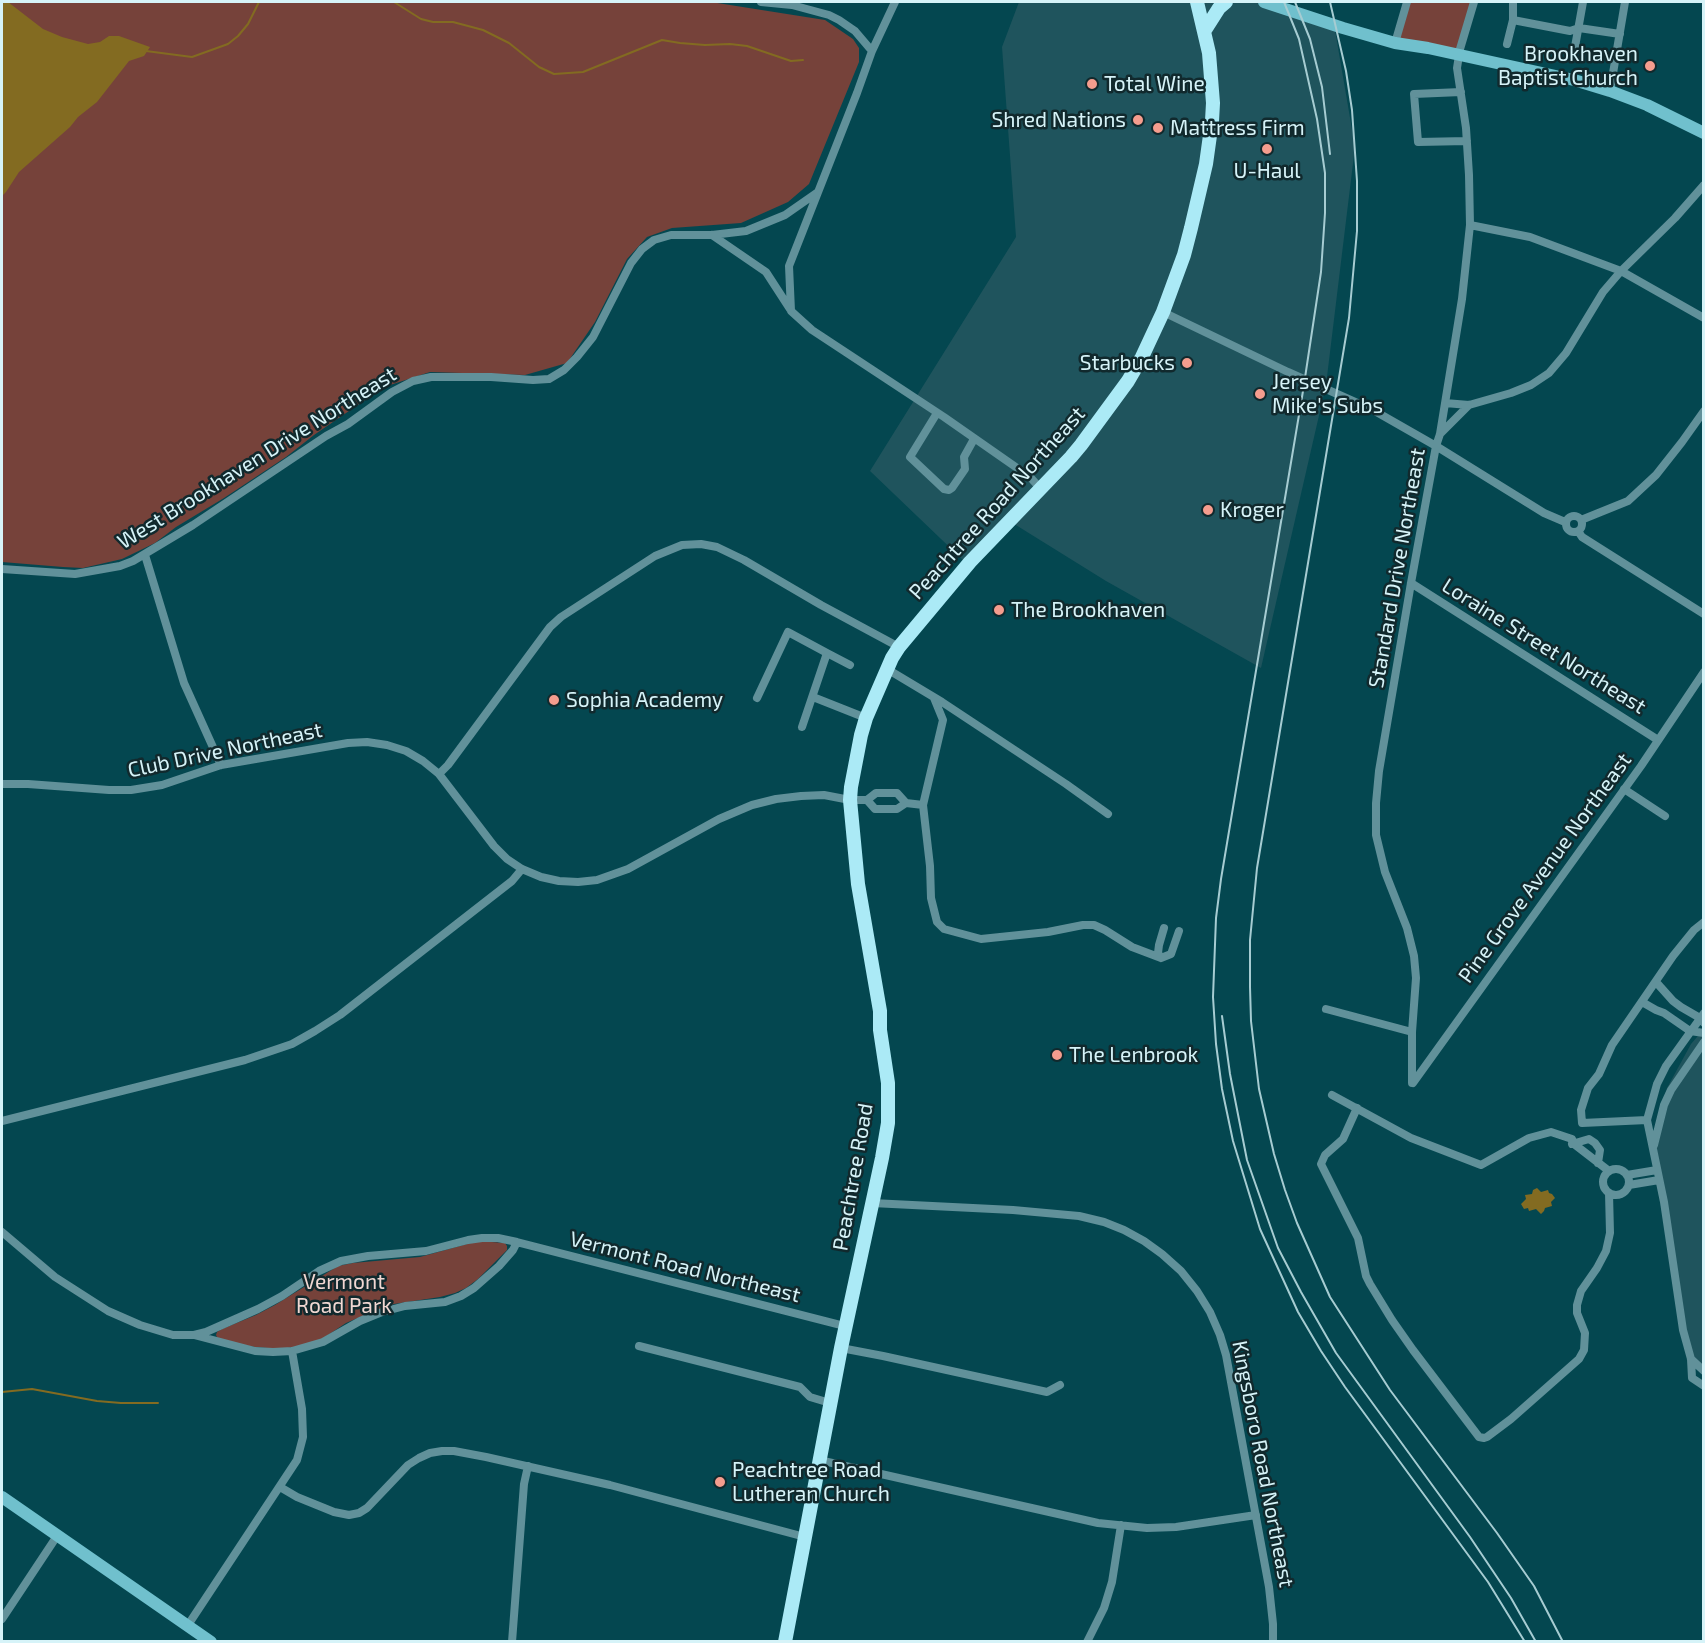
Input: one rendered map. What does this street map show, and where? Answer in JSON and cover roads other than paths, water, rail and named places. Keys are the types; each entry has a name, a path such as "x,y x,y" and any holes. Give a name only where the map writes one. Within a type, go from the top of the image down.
{"highway":[{"name":"Peachtree Road Northeast","path":"866,718 887,669 899,648 970,562 1071,457 1116,399 1142,357 1163,312 1184,255 1206,164 1212,121 1209,53 1197,2"},
{"path":"1205,30 1219,8 1226,2"},
{"name":"Peachtree Road","path":"785,1641 845,1326 888,1123 888,1083 880,1030 880,1011 858,884 850,800 866,718"}],"main road":[{"path":"1264,2 1395,43 1574,80 1647,105 1704,133"},
{"path":"2,1497 211,1641"}],"street":[{"path":"761,2 792,5 817,11 839,20 855,31 872,51"},
{"path":"792,5 808,2"},
{"path":"791,311 789,266 872,51 895,2"},
{"path":"1395,43 1407,2"},
{"name":"Standard Drive Northeast","path":"1412,1083 1412,1032 1416,978 1414,956 1407,928 1385,872 1376,834 1376,803 1379,771 1411,583 1440,434 1462,299 1470,225 1469,175 1467,141 1457,68 1474,2"},
{"path":"1507,44 1513,20 1513,2"},
{"path":"1573,58 1583,2"},
{"path":"1610,91 1625,2"},
{"path":"1513,20 1570,31 1579,28 1620,34"},
{"path":"1461,92 1414,94 1418,142 1467,141"},
{"path":"1445,403 1469,405 1531,385 1549,373 1566,353 1603,292 1704,185"},
{"name":"West Brookhaven Drive Northeast","path":"2,569 75,574 120,566 145,555 326,436 348,424 401,386 413,381 431,377 549,379 564,370 593,337 631,262 654,240 671,235 746,231 785,215 818,192"},
{"path":"1470,225 1530,237 1621,271 1704,318"},
{"path":"712,234 766,272 791,311 812,330 1030,477 1040,488"},
{"path":"1163,312 1373,410 1544,513 1566,522"},
{"path":"1440,434 1469,405"},
{"path":"1581,520 1628,501 1656,475 1704,411"},
{"path":"937,413 910,458 944,489 952,488 965,469 964,457 974,439"},
{"path":"1578,517 1582,527 1573,533 1568,530 1566,522 1568,518 1578,517"},
{"path":"1578,531 1582,537 1704,614"},
{"path":"439,774 550,627 561,617 655,556 682,545 701,544 717,547 899,648"},
{"path":"145,555 184,683 221,765"},
{"name":"Loraine Street Northeast","path":"1411,583 1658,740"},
{"path":"757,698 788,632 850,664"},
{"path":"802,727 827,653"},
{"path":"887,669 1050,772 1108,814"},
{"name":"Pine Grove Avenue Northeast","path":"1412,1083 1624,789 1704,672"},
{"path":"813,697 866,718"},
{"path":"934,698 943,720 923,805 931,898 937,922 944,929 981,939 1048,933 1083,925 1094,926 1161,958 1172,954 1177,936 1163,932 1158,953 1161,958"},
{"name":"Club Drive Northeast","path":"2,784 131,790 162,785 221,765 348,743 368,742 387,745 406,751 439,774 494,846 507,859 522,869 541,877 578,882 597,880 628,869 719,819 752,805 776,799 824,795 867,801"},
{"path":"1624,789 1665,816"},
{"path":"906,803 897,809 875,809 867,801 876,793 897,794 906,803 923,805"},
{"path":"2,1121 245,1060 292,1044 340,1015 512,881 522,869"},
{"path":"1647,1120 1582,1124 1581,1110 1588,1088 1599,1074 1612,1045 1673,956 1694,930 1704,922"},
{"path":"1656,982 1681,1007 1702,1018 1666,1066 1657,1084 1647,1120 1664,1202 1683,1329 1691,1359 1692,1378 1704,1386"},
{"path":"1642,1002 1664,1013 1690,1031 1704,1033"},
{"path":"1326,1009 1412,1032"},
{"path":"1653,1148 1667,1097 1704,1042"},
{"path":"1332,1095 1411,1138 1481,1165 1529,1138 1551,1132 1572,1139 1575,1144 1609,1171"},
{"path":"1357,1108 1343,1139 1325,1155 1321,1164 1358,1238 1366,1276 1370,1284 1413,1350 1479,1437 1487,1437 1511,1419 1579,1359 1584,1350 1585,1333 1577,1313 1577,1305 1581,1292 1598,1268 1606,1251 1610,1233 1610,1193 1603,1182 1609,1171 1620,1169 1627,1175 1629,1185"},
{"path":"1575,1144 1589,1140 1595,1143 1600,1150 1598,1163"},
{"path":"1627,1175 1657,1170"},
{"path":"1610,1193 1621,1194 1629,1185 1659,1180"},
{"name":"Kingsboro Road Northeast","path":"872,1203 1013,1210 1079,1216 1124,1230 1144,1241 1181,1271 1210,1312 1220,1335 1231,1373 1269,1587 1273,1641"},
{"name":"Vermont Road Northeast","path":"2,1232 55,1277 108,1311 140,1325 174,1335 194,1335 206,1332 258,1309 319,1271 341,1261 368,1256 426,1251 479,1238 498,1238 517,1242 845,1326"},
{"name":"Vermont Road Northeast","path":"194,1335 255,1351 292,1351 323,1342 360,1321 382,1312 405,1306 445,1302 461,1296 499,1266 517,1242"},
{"path":"639,1346 800,1387 810,1397 830,1403"},
{"path":"841,1348 1047,1392 1060,1385"},
{"path":"188,1625 297,1460 303,1437 302,1409 292,1351"},
{"path":"1691,1359 1704,1371"},
{"path":"280,1487 297,1497 334,1512 350,1515 367,1508 408,1465 418,1458 430,1453 454,1451 610,1485 805,1537"},
{"path":"819,1460 1098,1523 1147,1528 1176,1527 1256,1515"},
{"path":"512,1641 524,1484 528,1466"},
{"path":"1087,1641 1104,1608 1112,1582 1121,1525"},
{"path":"2,1619 57,1536"}],"waterway":[{"path":"146,51 192,57 228,44 248,24 259,2"},
{"path":"394,2 421,19 433,22 453,22 483,30 509,43 539,67 554,74 583,72 662,40 705,45 747,46 791,61 803,60"},
{"path":"2,1392 32,1389 97,1401 158,1403"}],"railway":[{"path":"1284,2 1299,39 1317,119 1325,173 1325,213 1321,272 1303,391 1216,918 1213,997 1222,1089 1233,1141 1260,1229 1298,1312 1345,1387 1488,1582 1525,1642"},
{"path":"1295,2 1310,39 1322,87 1330,154"},
{"path":"1330,2 1346,71 1352,110 1357,181 1357,231 1349,318 1257,868 1250,940 1250,987 1251,1021 1259,1089 1285,1190 1330,1297 1390,1390 1534,1586 1563,1642"},
{"path":"1222,1016 1230,1074 1247,1160 1278,1248 1336,1353 1470,1537 1511,1598 1536,1642"}],"place":[{"name":"Brookhaven Baptist Church","path":"1650,66"},
{"name":"Total Wine","path":"1092,84"},
{"name":"Shred Nations","path":"1138,120"},
{"name":"Mattress Firm","path":"1158,128"},
{"name":"U-Haul","path":"1267,149"},
{"name":"Starbucks","path":"1187,363"},
{"name":"Jersey Mike's Subs","path":"1260,394"},
{"name":"Kroger","path":"1208,510"},
{"name":"The Brookhaven","path":"999,610"},
{"name":"Sophia Academy","path":"554,700"},
{"name":"The Lenbrook","path":"1057,1055"},
{"name":"Peachtree Road Lutheran Church","path":"720,1482"}],"park label":[{"name":"Vermont Road Park","path":"344,1294"}]}
